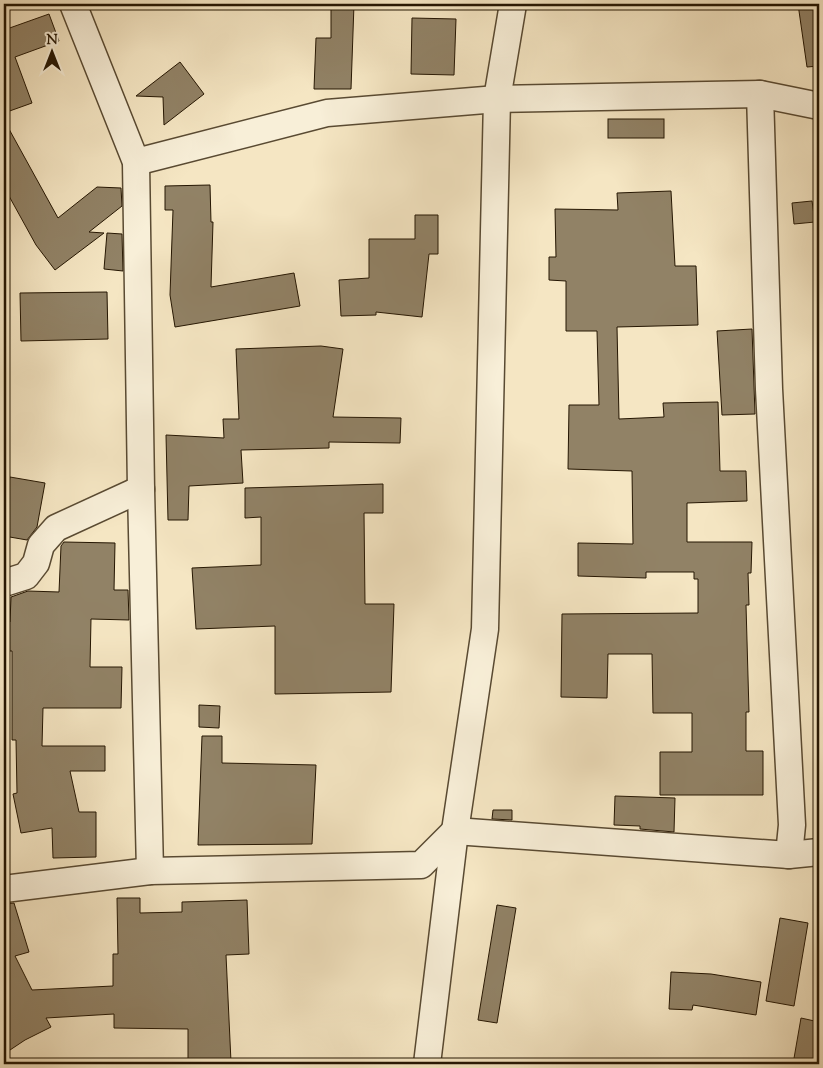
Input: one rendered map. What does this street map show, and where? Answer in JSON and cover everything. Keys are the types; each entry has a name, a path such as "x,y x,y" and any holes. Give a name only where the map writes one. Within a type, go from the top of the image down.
{"street":[{"path":"73,4 136,162 150,871"},
{"path":"427,1064 455,831 485,629 497,99 513,4"},
{"path":"136,162 327,113 497,99 760,94 819,106"},
{"path":"760,94 769,389 792,825 789,855"},
{"path":"4,584 26,576 36,563 41,545 56,528 141,489"},
{"path":"4,889 150,871 421,865 455,831 789,855 819,852"}],"building":[{"path":"331,4 354,4 351,89 314,89 316,38 331,38"},
{"path":"798,4 819,4 819,66 807,67"},
{"path":"49,14 59,41 15,57 32,103 4,113 4,30"},
{"path":"412,18 456,19 454,75 411,74"},
{"path":"180,62 204,94 164,125 163,97 136,96"},
{"path":"608,119 664,119 664,138 608,138"},
{"path":"4,120 58,218 97,187 121,188 122,206 89,232 104,233 55,270 36,245 4,187"},
{"path":"210,185 211,222 213,222 211,287 294,273 300,306 175,327 170,295 173,210 165,210 165,186"},
{"path":"671,191 675,266 696,266 698,325 617,327 619,419 664,417 663,403 718,402 720,471 746,471 747,501 687,503 687,542 752,542 751,573 748,573 749,605 746,605 749,712 746,712 746,751 763,751 763,795 660,795 660,752 692,752 692,713 653,713 652,654 608,654 607,698 561,697 562,614 698,613 698,579 694,579 694,572 646,572 646,578 578,576 578,543 633,544 632,471 568,469 569,405 599,405 597,331 566,331 566,281 549,280 549,257 556,257 555,209 618,210 617,193"},
{"path":"812,201 815,222 794,224 792,203"},
{"path":"415,215 438,215 438,254 429,254 422,317 376,312 376,315 341,316 339,280 369,278 369,239 415,239"},
{"path":"107,233 122,234 123,271 104,269"},
{"path":"107,292 108,339 21,341 20,293"},
{"path":"752,329 755,414 722,415 717,331"},
{"path":"321,346 343,349 333,417 401,418 400,443 329,442 329,448 241,450 243,483 189,486 188,520 168,520 166,435 224,438 223,419 239,419 236,349"},
{"path":"10,477 45,483 37,527 27,540 4,536 4,509"},
{"path":"383,484 383,513 364,513 365,604 394,604 391,692 275,694 275,626 196,629 192,568 261,565 261,517 245,518 245,488"},
{"path":"64,542 115,543 114,590 128,590 129,620 91,619 90,667 122,667 121,708 43,708 42,746 105,746 105,771 70,771 79,812 96,812 96,857 53,858 52,828 21,833 13,794 17,793 16,740 12,740 12,651 7,651 7,622 10,622 11,597 28,591 59,592 61,546"},
{"path":"199,705 220,706 219,728 199,727"},
{"path":"202,736 222,736 222,763 316,765 312,844 198,845"},
{"path":"615,796 675,798 674,832 640,829 640,826 614,825"},
{"path":"493,810 512,810 512,820 492,819"},
{"path":"117,898 140,898 140,913 182,912 182,902 247,900 249,954 226,955 231,1062 188,1063 188,1029 114,1028 114,1014 46,1018 51,1027 25,1040 4,1054 4,904 14,903 29,952 15,956 32,990 113,986 113,954 118,954"},
{"path":"497,905 516,908 497,1023 478,1020"},
{"path":"780,918 808,923 794,1006 766,1001"},
{"path":"671,972 711,974 761,982 756,1015 693,1005 692,1010 669,1009"},
{"path":"801,1018 819,1022 819,1064 793,1064"}]}
